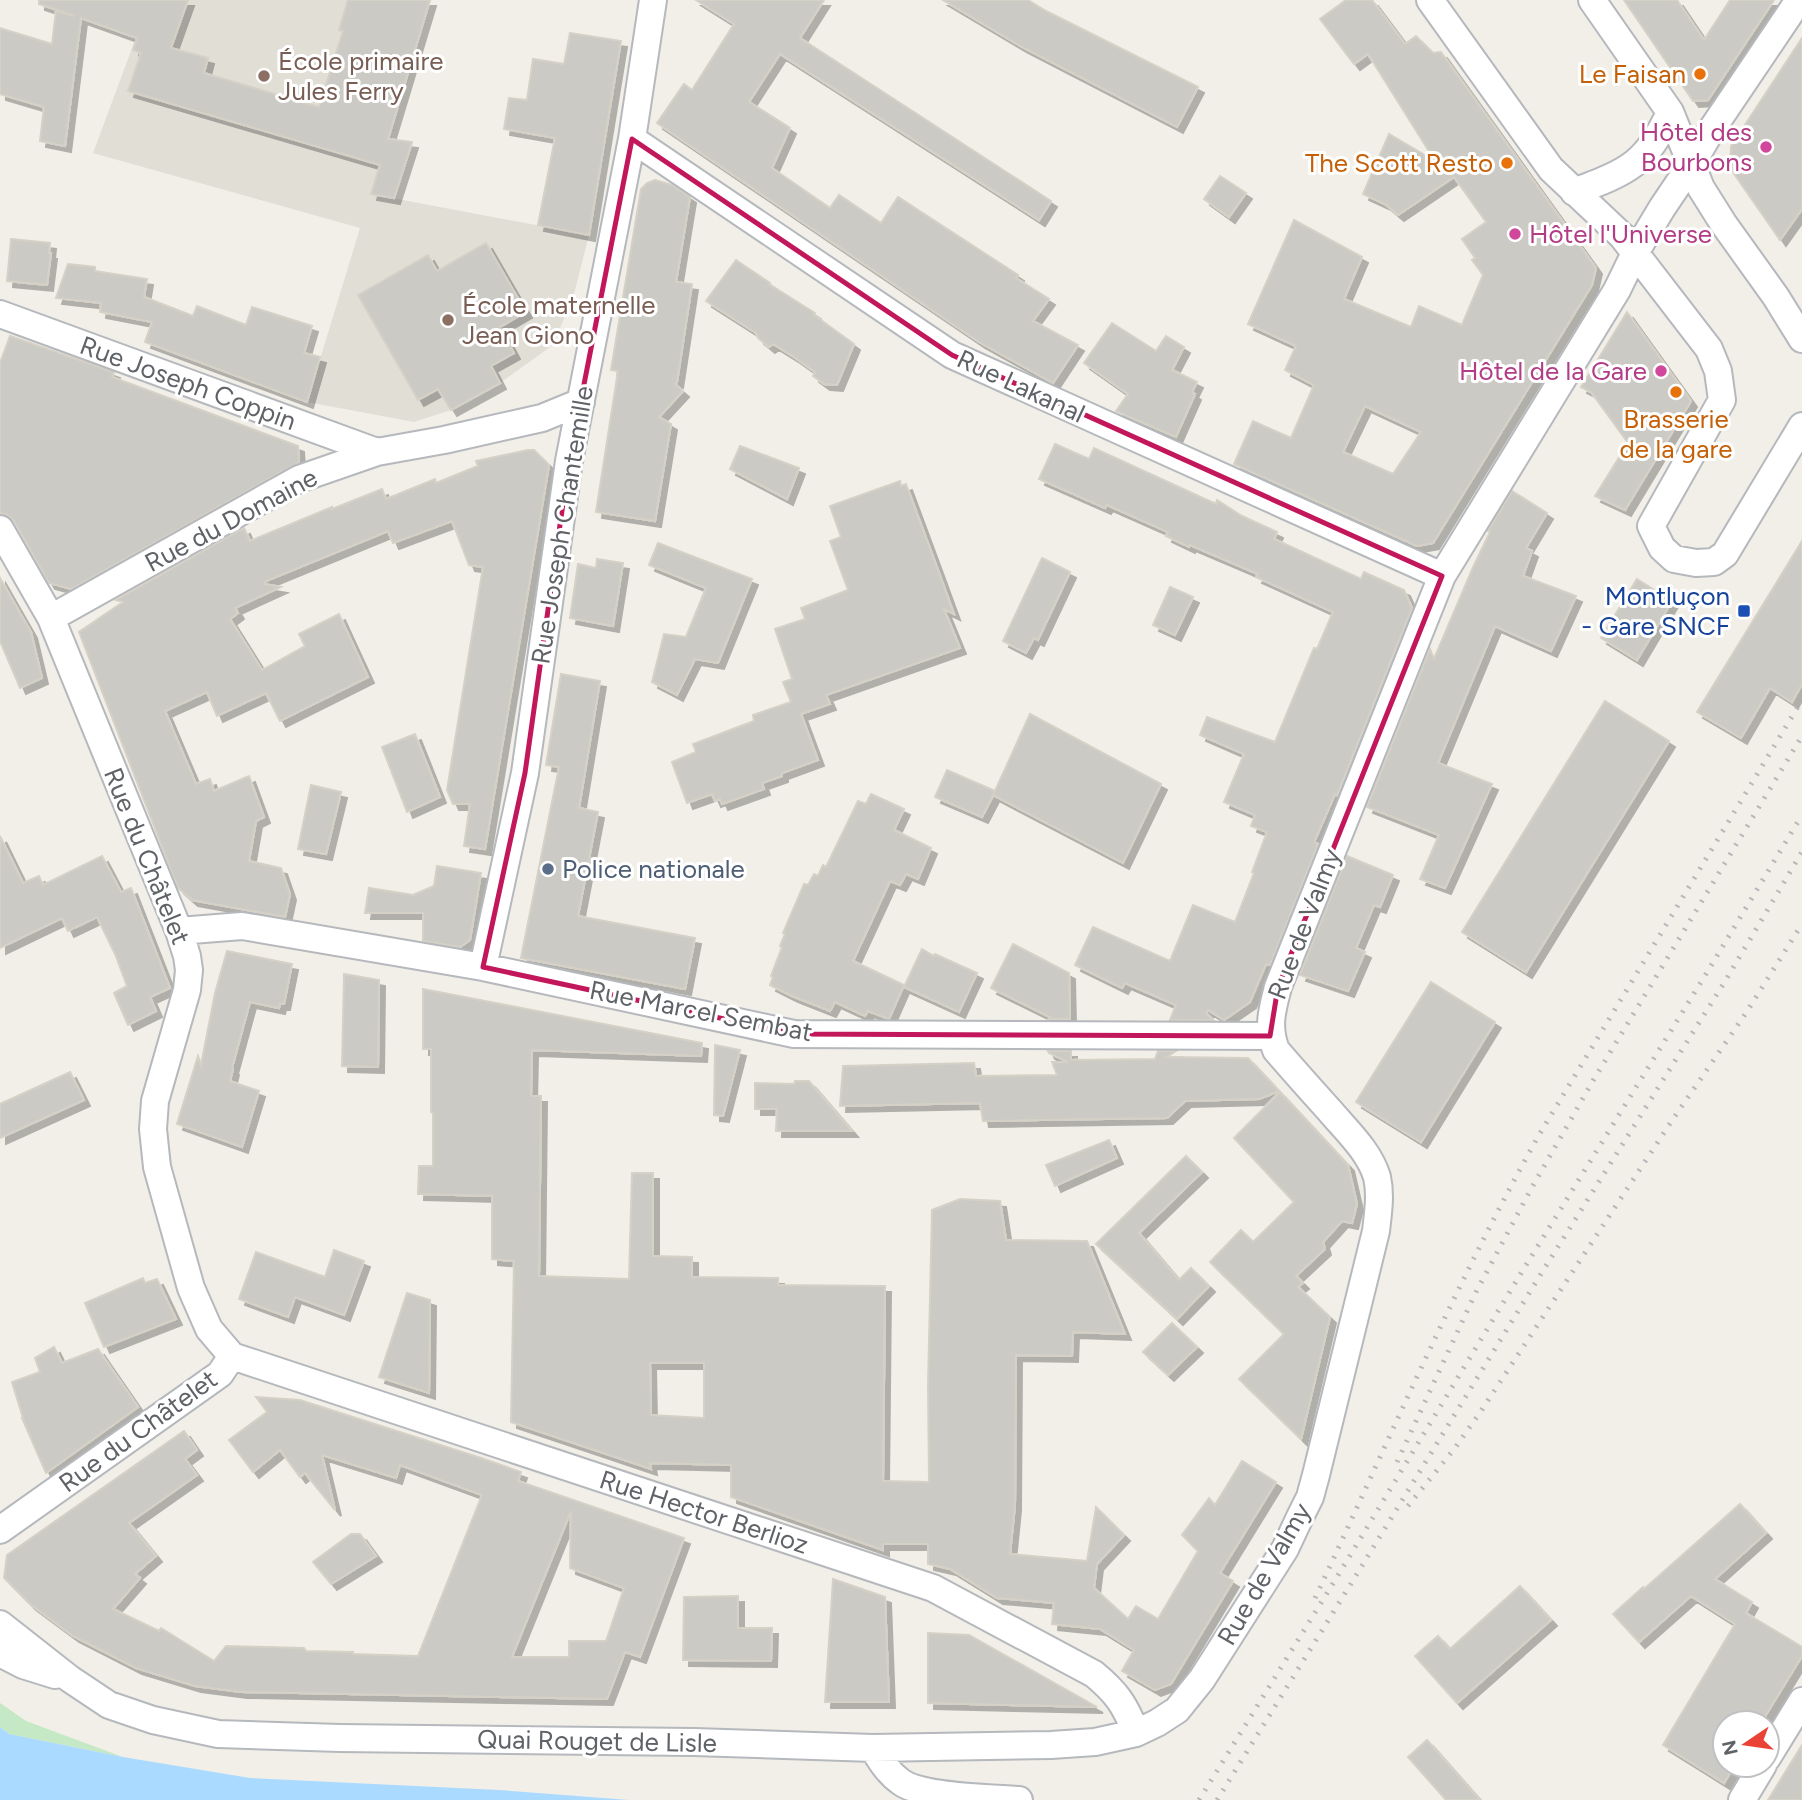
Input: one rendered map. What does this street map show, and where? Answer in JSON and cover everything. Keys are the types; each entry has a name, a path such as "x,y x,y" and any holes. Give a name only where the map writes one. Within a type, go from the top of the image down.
{"street":[{"name":"Rue Joseph Chantemille","path":"483,967 525,773 569,461 632,139 653,0"},
{"path":"1430,0 1551,169 1622,236 1709,349 1718,371 1722,400 1651,526 1662,548 1674,559 1696,563 1714,562 1725,554 1802,426"},
{"path":"1592,0 1670,111 1701,188 1802,339"},
{"name":"Rue de Valmy","path":"1202,1679 1285,1549 1310,1497 1371,1251 1380,1195 1377,1178 1365,1152 1276,1050 1270,1036 1271,1013 1278,987 1442,576 1617,290 1662,208 1799,0"},
{"path":"1574,192 1616,176 1643,157 1660,134 1670,111"},
{"name":"Rue Lakanal","path":"632,139 952,355 1442,576"},
{"name":"Rue Joseph Coppin","path":"0,314 377,452"},
{"name":"Rue du Domaine","path":"51,618 299,478 377,452 542,418 581,402"},
{"name":"Rue du Châtelet","path":"0,529 51,618 187,956 187,990 155,1101 153,1129 157,1167 191,1288 209,1329 232,1356 220,1374 0,1530"},
{"name":"Rue Marcel Sembat","path":"179,931 242,926 483,967 794,1034 1270,1036"},
{"name":"Rue Hector Berlioz","path":"232,1356 933,1588 1094,1674 1111,1689 1127,1710 1136,1733"},
{"name":"Quai Rouget de Lisle","path":"0,1624 70,1679 109,1705 153,1720 218,1734 694,1742 873,1748 1051,1745 1095,1742 1136,1733 1177,1710 1202,1679"},
{"path":"0,1653 23,1665 70,1679"},
{"path":"1781,1736 1802,1701"},
{"path":"873,1748 886,1768 903,1784 935,1793 1019,1800"},
{"path":"1742,1800 1755,1779"}],"highlighted area":[{"path":"632,139 952,355 1442,576 1278,987 1270,1036 794,1034 483,967 525,773 569,461"}],"shaded area":[{"path":"150,0 431,0 371,194 589,235 574,294 553,345 500,383 451,410 414,422 307,402 360,228 93,153"}],"green space":[{"path":"0,1703 26,1721 123,1757 9,1734 0,1727"}],"water":[{"path":"0,1727 9,1734 123,1757 250,1778 499,1790 629,1800 0,1800"}],"building":[{"path":"39,0 188,0 171,48 208,58 204,73 319,107 343,31 339,30 348,0 430,0 388,139 412,142 394,198 371,194 380,165 128,91 141,53 133,50 137,38 81,18 65,146 40,141 44,107 0,94 0,28 52,44 56,11 75,16 39,4"},
{"path":"696,0 824,0 800,38 1051,201 1039,220 780,54 749,102 790,128 772,168 830,208 839,195 881,223 898,197 1018,275 1016,278 1049,299 1033,321 1078,345 1053,383 979,342 657,123 684,84 692,90 734,24"},
{"path":"943,0 1028,0 1198,87 1177,127 1022,47"},
{"path":"1346,0 1372,0 1405,44 1416,36 1433,53 1441,52 1596,268 1592,285 1433,543 1417,546 1234,464 1253,421 1291,438 1314,385 1285,370 1296,346 1248,324 1294,220 1362,257 1344,299 1411,327 1419,306 1462,325 1483,275 1462,239 1486,222 1454,177 1398,215 1385,204 1363,194 1389,134 1435,161 1368,54 1354,64 1320,19","holes":["1365,406 1421,432 1393,474 1343,452"]},
{"name":"Le Faisan","path":"1624,0 1677,0 1704,40 1730,0 1774,0 1708,100 1693,101"},
{"path":"570,33 621,41 589,235 538,225 555,138 504,129 509,98 527,100 533,59 564,64"},
{"name":"Hôtel des Bourbons","path":"1802,38 1802,209 1780,240 1730,168 1731,146"},
{"path":"1220,176 1246,193 1229,217 1204,199"},
{"path":"655,180 672,185 690,197 676,282 692,284 675,384 683,391 659,417 671,424 655,521 596,512 618,371 611,370 641,189"},
{"path":"11,239 50,243 47,285 7,281"},
{"path":"486,243 526,312 500,327 514,353 491,366 500,383 451,410 438,389 418,400 358,295 428,255 437,271"},
{"path":"736,260 815,313 814,315 854,344 837,385 824,384 813,376 815,372 794,357 773,344 769,347 756,333 706,301"},
{"path":"68,264 147,279 144,297 193,316 197,306 246,325 252,307 312,326 304,353 320,357 307,402 145,342 152,322 100,312 101,303 56,298"},
{"path":"1627,312 1691,401 1625,510 1595,496 1628,443 1591,392 1581,387"},
{"path":"1112,323 1156,351 1166,336 1184,347 1172,370 1197,382 1192,392 1195,394 1176,437 1116,411 1128,394 1084,363"},
{"path":"10,336 114,372 112,377 298,446 299,462 71,589 49,583 14,521 0,513 0,363"},
{"path":"1055,444 1089,459 1094,448 1216,504 1217,500 1242,516 1277,532 1274,539 1361,579 1364,572 1404,590 1412,608 1337,795 1335,794 1315,840 1318,844 1270,965 1266,964 1250,1002 1224,1020 1208,1010 1206,1013 1213,1020 1170,1020 1176,1005 1125,983 1122,988 1075,965 1093,927 1170,961 1193,905 1235,922 1267,832 1251,826 1255,815 1224,802 1244,754 1200,735 1207,717 1275,742 1314,648 1317,649 1333,612 1256,577 1258,574 1166,536 1168,532 1039,479"},
{"path":"740,446 799,468 787,499 730,469"},
{"path":"534,450 549,465 485,849 464,846 470,804 453,804 447,790 483,567 469,565 452,521 393,543 388,531 266,581 264,584 281,587 235,608 238,613 230,619 262,670 305,646 299,634 339,614 368,677 280,721 266,693 217,716 207,692 165,711 196,784 210,779 214,791 249,776 264,817 256,821 249,861 281,868 290,894 285,917 192,900 178,888 79,632 123,602 116,600 244,528 250,541 382,489 386,499 435,479 436,483 478,466 476,461"},
{"path":"900,481 901,486 906,484 954,614 944,609 960,648 826,695 830,704 801,714 818,760 762,783 764,789 722,804 720,799 715,801 712,794 687,803 672,762 696,752 693,744 754,721 753,715 791,702 783,682 792,679 775,629 805,619 801,608 848,590 830,541 841,537 830,506"},
{"path":"1512,491 1547,513 1526,548 1532,551 1523,576 1576,596 1551,651 1495,626 1438,763 1492,784 1445,888 1420,879 1439,835 1367,807 1430,649 1434,659 1490,532 1488,531"},
{"path":"1802,541 1802,684 1792,702 1770,688 1741,738 1697,712"},
{"path":"658,543 752,579 718,663 695,659 677,695 652,682 664,634 686,637 706,588 649,565"},
{"path":"1042,558 1070,572 1038,640 1034,638 1026,653 1003,641"},
{"path":"597,559 623,563 613,626 570,618 578,564 596,568"},
{"path":"0,578 31,632 42,678 20,688 0,641"},
{"path":"1637,579 1672,601 1637,660 1601,638"},
{"path":"1170,587 1193,597 1175,635 1153,625"},
{"path":"561,674 600,681 579,808 598,812 578,916 695,938 685,989 521,958 559,767 546,765"},
{"path":"1605,701 1669,741 1526,972 1462,932"},
{"path":"1030,714 1161,784 1123,863 993,795 982,817 935,797 947,770 995,791"},
{"path":"415,734 440,797 407,812 382,747"},
{"path":"311,785 341,792 326,854 298,849"},
{"path":"871,794 904,809 894,830 931,848 918,879 906,874 900,885 890,881 853,961 904,985 889,1019 868,1011 865,1016 835,1002 830,1011 770,985 782,947 783,933 804,884 808,885 814,874 818,876 823,865 826,867 858,801 866,804"},
{"path":"0,836 23,883 39,876 43,885 102,856 121,892 131,888 170,988 150,997 156,1011 128,1025 114,993 127,986 97,917 68,931 62,918 0,948"},
{"path":"1347,856 1393,875 1380,907 1374,905 1356,948 1365,952 1348,991 1300,975"},
{"path":"437,866 481,873 470,940 460,947 423,941 423,913 365,913 369,888 413,895 434,886"},
{"path":"1013,944 1069,973 1070,1019 1049,1019 1050,1017 991,988"},
{"path":"922,949 977,973 959,1012 904,987"},
{"path":"227,951 292,964 284,1004 280,1004 279,1008 250,1002 230,1081 259,1091 242,1147 177,1124 198,1056 201,1065 215,993"},
{"path":"344,974 379,980 378,1067 342,1066"},
{"path":"1431,982 1495,1022 1421,1142 1356,1102"},
{"path":"423,989 702,1043 701,1056 532,1050 531,1096 541,1096 539,1276 629,1279 632,1173 653,1173 653,1256 692,1257 692,1277 778,1278 778,1285 885,1286 883,1481 929,1482 932,1210 960,1199 1000,1201 1006,1240 1087,1241 1125,1334 1073,1332 1072,1356 1016,1355 1015,1505 1010,1554 1087,1561 1096,1507 1124,1535 1097,1564 1094,1588 1128,1619 1136,1606 1158,1619 1198,1551 1182,1535 1209,1498 1215,1505 1242,1461 1276,1482 1220,1573 1233,1581 1171,1684 1155,1690 1122,1671 1134,1650 1100,1629 1052,1624 1054,1603 997,1598 950,1569 928,1564 928,1544 883,1544 883,1550 731,1497 731,1465 650,1463 651,1469 511,1422 514,1261 492,1259 492,1196 418,1194 419,1166 433,1166 431,1049 423,1049","holes":["650,1363 704,1363 704,1418 651,1415"]},
{"path":"715,1045 740,1050 723,1116 714,1115"},
{"path":"1048,1051 1071,1051 1071,1060 1155,1059 1158,1051 1176,1051 1167,1057 1248,1058 1279,1091 1259,1099 1185,1101 1167,1118 983,1121 980,1103 840,1106 843,1066 974,1063 976,1076 1057,1075 1052,1062 1068,1062"},
{"path":"70,1072 84,1100 0,1138 0,1104"},
{"path":"795,1081 809,1081 852,1131 776,1131 777,1109 755,1109 755,1083 794,1084"},
{"path":"1280,1092 1348,1165 1357,1204 1352,1223 1342,1221 1323,1242 1325,1249 1296,1276 1303,1283 1298,1287 1330,1317 1301,1439 1239,1379 1284,1334 1210,1262 1241,1230 1253,1242 1294,1202 1234,1138"},
{"path":"1109,1140 1117,1158 1055,1186 1046,1165"},
{"path":"1186,1156 1202,1172 1139,1233 1179,1280 1191,1268 1209,1286 1177,1319 1096,1244"},
{"path":"334,1250 364,1261 344,1315 295,1297 288,1317 239,1299 256,1252 325,1277"},
{"path":"143,1278 145,1283 157,1279 176,1319 104,1347 85,1303"},
{"path":"407,1293 430,1300 429,1393 379,1377"},
{"path":"1172,1323 1197,1347 1168,1375 1143,1352"},
{"path":"54,1347 62,1363 98,1349 138,1407 46,1473 22,1418 12,1382 40,1372 35,1358"},
{"path":"256,1397 300,1400 521,1472 518,1481 684,1538 640,1657 625,1652 607,1699 241,1692 195,1686 136,1668 73,1636 30,1604 4,1578 7,1555 184,1431 197,1450 185,1459 197,1475 129,1523 156,1556 135,1574 140,1578 113,1609 159,1631 161,1628 214,1661 226,1646 418,1656 482,1495 400,1465 396,1478 322,1455 335,1510 305,1473 300,1477 280,1450 253,1472 229,1440 267,1412","holes":["571,1511 570,1568 624,1588 606,1641 569,1641 569,1657 512,1657"]},
{"path":"1740,1504 1766,1533 1715,1579 1752,1602 1746,1613 1802,1647 1802,1656 1770,1709 1711,1709 1711,1775 1663,1745 1735,1624 1691,1596 1639,1642 1613,1614 1643,1587 1644,1589"},
{"path":"351,1534 360,1534 376,1556 331,1584 313,1562"},
{"path":"833,1579 885,1597 889,1702 825,1702"},
{"path":"1520,1586 1551,1620 1457,1703 1415,1656 1438,1636 1450,1649"},
{"path":"738,1596 738,1628 772,1628 771,1661 683,1660 684,1597"},
{"path":"928,1633 969,1635 1097,1707 928,1703"},
{"path":"1427,1740 1480,1800 1446,1800 1408,1757"},
{"path":"1802,1745 1802,1800 1768,1800"}],"railway":[{"path":"1315,1598 1450,1306 1508,1191 1539,1135 1802,700"},
{"path":"1397,1462 1475,1294 1531,1189 1594,1079 1802,736"},
{"path":"1199,1800 1802,815"},
{"path":"1217,1800 1539,1277 1724,983 1802,852"},
{"path":"1408,1506 1481,1411 1746,1013 1802,924"}],"place":[{"name":"Le Faisan","path":"1700,74"},
{"name":"École primaire Jules Ferry","path":"264,76"},
{"name":"Hôtel des Bourbons","path":"1766,147"},
{"name":"The Scott Resto","path":"1507,163"},
{"name":"Hôtel l'Universe","path":"1515,234"},
{"name":"École maternelle Jean Giono","path":"448,320"},
{"name":"Hôtel de la Gare","path":"1661,371"},
{"name":"Brasserie de la gare","path":"1676,392"},
{"name":"Montluçon - Gare SNCF","path":"1744,611"},
{"name":"Police nationale","path":"548,869"}]}
